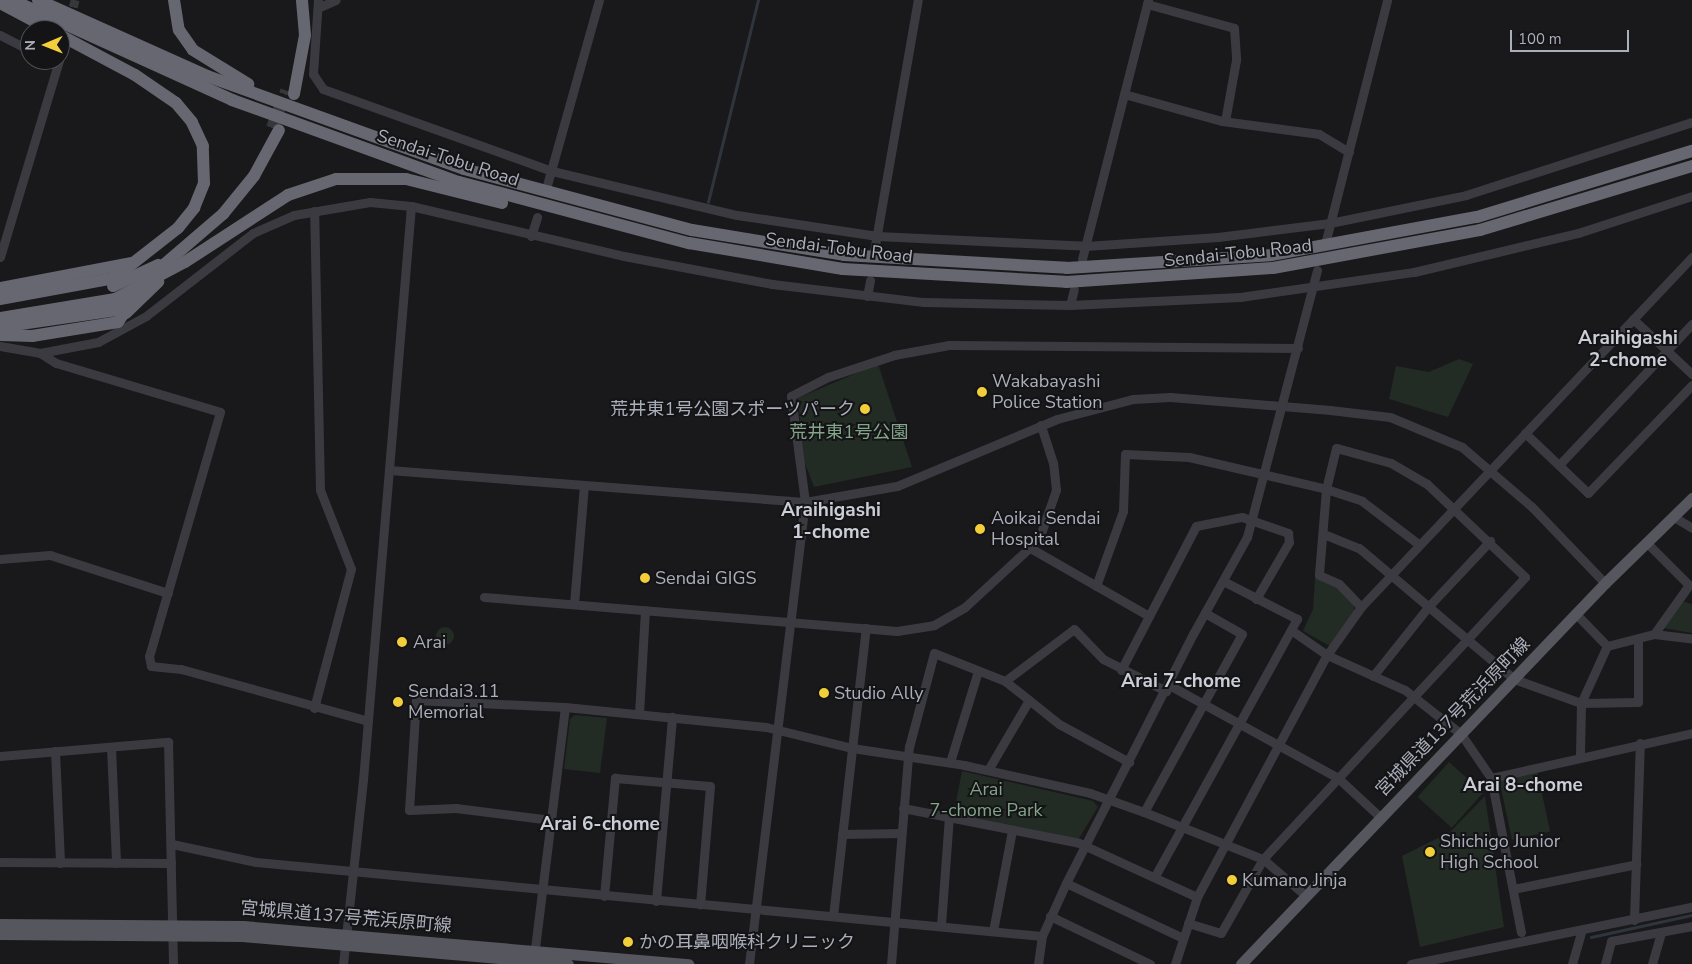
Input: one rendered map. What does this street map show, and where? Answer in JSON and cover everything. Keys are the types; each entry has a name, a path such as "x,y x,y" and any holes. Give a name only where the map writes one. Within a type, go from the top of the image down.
{"highway":[{"name":"Sendai-Tobu Road","path":"12,0 152,66 300,126 487,190 639,232 791,261 945,278 1066,282 1181,278 1332,260 1423,244 1555,210 1692,166"},
{"name":"Sendai-Tobu Road","path":"38,0 206,76 410,152 591,206 760,243 936,263 1067,268 1236,259 1375,239 1552,198 1692,151"},
{"path":"174,0 176,20 185,40 211,64 410,152"},
{"path":"295,0 296,49 290,93 305,36 302,0"},
{"path":"0,3 32,20"},
{"path":"0,333 32,336 118,322 164,258 200,196 205,158 198,133 164,93 70,41"},
{"path":"0,333 117,316 164,258 205,222 234,190 276,129"},
{"path":"0,306 114,282 288,195 354,177 406,179 544,214 639,232"},
{"path":"0,283 112,261 164,258"},
{"path":"0,288 164,258"},
{"path":"112,261 136,262"},
{"path":"114,282 136,262"},
{"path":"0,293 114,273 136,262"},
{"path":"0,299 114,282 142,285"},
{"path":"0,312 142,285"},
{"path":"0,318 115,299 142,285"},
{"path":"118,322 142,285"},
{"path":"0,323 116,304 142,285"},
{"path":"0,327 116,310 142,285"}],"main road":[{"name":"宮城県道137号荒浜原町線","path":"1241,964 1380,817 1577,615 1605,583 1692,498"},
{"name":"宮城県道137号荒浜原町線","path":"0,924 173,929 345,940 533,958 688,964"},
{"name":"宮城県道137号荒浜原町線","path":"0,934 173,929"},
{"name":"宮城県道137号荒浜原町線","path":"533,958 568,964"}],"street":[{"path":"336,0 319,4 314,78 323,89 552,171 737,215 877,236 1086,246 1218,237 1330,223 1466,194 1692,122"},
{"path":"547,185 599,0"},
{"path":"874,251 918,0"},
{"path":"1326,240 1387,0"},
{"path":"1082,259 1147,2 1234,28 1236,60 1225,121"},
{"path":"0,35 20,45"},
{"path":"0,257 54,70"},
{"path":"1124,94 1225,121 1319,134 1349,152"},
{"path":"40,354 98,342 129,328 253,233 314,210 370,202 411,206 531,236 762,282 868,296 1070,305 1190,302 1313,289 1486,256 1578,233 1692,196"},
{"path":"343,964 368,721 411,206"},
{"path":"314,210 320,490 351,569 314,708"},
{"path":"531,236 537,217"},
{"path":"1175,964 1197,897 1327,655 1361,607 1418,543 1692,257"},
{"path":"1038,964 1042,936 1066,883 1254,519 1318,270"},
{"path":"868,296 870,280"},
{"path":"1070,305 1074,289"},
{"path":"1633,319 1692,374"},
{"path":"1559,465 1692,324"},
{"path":"749,964 805,502 791,396 828,377 894,354 949,345 1298,348"},
{"path":"0,346 40,354 56,363 220,412 150,656 151,666 180,668 314,708 368,721"},
{"path":"1525,433 1588,493 1692,386"},
{"path":"389,470 805,502 897,486 1041,425 1095,407 1148,398 1368,414 1406,422 1447,438 1489,469 1605,583"},
{"path":"484,597 866,628 911,630 944,621 1032,550 1047,525 1056,490 1053,462 1041,425"},
{"path":"1188,923 1220,933 1263,859 1465,638 1525,577 1454,506 1391,463 1336,448 1326,489 1326,535 1319,575 1339,584 1361,607"},
{"path":"1096,586 1123,511 1125,454 1189,457 1266,472 1326,489 1362,501 1418,543"},
{"path":"574,604 584,486"},
{"path":"1121,670 1196,526 1242,517 1254,519 1288,533 1289,542 1256,598"},
{"path":"1674,517 1692,528"},
{"path":"1326,535 1359,548 1514,679 1581,704 1638,702 1638,638"},
{"path":"1373,676 1428,607 1490,541"},
{"path":"1646,542 1690,585 1654,634"},
{"path":"1032,550 1149,616"},
{"path":"0,558 50,554 168,593"},
{"path":"1155,876 1180,826 1297,619 1223,581"},
{"path":"638,714 645,610"},
{"path":"1144,812 1242,634 1205,613"},
{"path":"1577,615 1608,646"},
{"path":"832,916 866,628"},
{"path":"1005,681 1074,629 1121,670 1204,703 1338,778 1380,817"},
{"path":"1291,630 1327,655 1413,696 1461,734 1491,778 1521,932"},
{"path":"1608,646 1654,634 1692,639"},
{"path":"1580,755 1581,704 1608,646"},
{"path":"892,964 908,753 934,653 1005,681 1059,724 1129,762"},
{"path":"950,762 978,671"},
{"path":"551,820 456,808 409,810 416,700 565,707 672,717 778,730 852,748 908,753 988,770 1108,800 1180,826 1263,859 1305,895"},
{"path":"988,770 1029,700"},
{"path":"533,958 565,707"},
{"path":"656,901 672,717"},
{"path":"1491,778 1580,755 1692,733"},
{"path":"0,756 168,742 172,844 173,964"},
{"path":"1634,920 1640,743"},
{"path":"111,747 116,863"},
{"path":"55,751 60,863"},
{"path":"604,896 615,778 710,786 700,905"},
{"path":"903,808 1085,846 1155,876 1197,897"},
{"path":"941,925 950,817"},
{"path":"993,932 1012,830"},
{"path":"842,834 901,833"},
{"path":"172,844 256,862 1042,936"},
{"path":"0,862 172,863"},
{"path":"1513,889 1637,864"},
{"path":"1066,883 1183,938"},
{"path":"1411,964 1581,932 1692,907"},
{"path":"1050,916 1150,964"},
{"path":"1605,964 1611,942 1692,926"},
{"path":"1572,964 1581,932"},
{"path":"1652,964 1661,932"}],"green space":[{"path":"1459,359 1473,364 1448,417 1389,399 1396,366 1429,372"},
{"name":"荒井東1号公園","path":"878,364 912,467 814,487 803,458 798,398"},
{"path":"1315,577 1335,586 1354,604 1354,612 1330,646 1303,631 1313,609"},
{"path":"1681,601 1692,604 1692,633 1663,628"},
{"path":"441,627 449,627 454,632 452,643 441,645 436,640 436,632"},
{"path":"575,715 607,718 600,773 564,769 570,719"},
{"path":"1449,762 1483,793 1452,828 1418,797"},
{"path":"1537,770 1550,832 1512,840 1499,778"},
{"name":"Arai 7-chome Park","path":"962,771 1093,801 1098,807 1078,840 953,817"},
{"path":"1485,796 1504,927 1420,947 1402,856 1450,832"}],"waterway":[{"path":"708,202 758,0"},
{"path":"1591,937 1692,915"}],"tunnel":[{"path":"70,20 75,0"},
{"path":"272,128 286,91"}],"place":[{"name":"Wakabayashi Police Station","path":"982,392"},
{"name":"荒井東1号公園スポーツパーク","path":"865,409"},
{"name":"Aoikai Sendai Hospital","path":"980,529"},
{"name":"Sendai GIGS","path":"645,578"},
{"name":"Arai","path":"402,642"},
{"name":"Studio Ally","path":"824,693"},
{"name":"Sendai3.11 Memorial","path":"398,702"},
{"name":"Shichigo Junior High School","path":"1430,852"},
{"name":"Kumano Jinja","path":"1232,880"},
{"name":"かの耳鼻咽喉科クリニック","path":"628,942"}],"district":[{"name":"Araihigashi 2-chome","path":"1628,350"},
{"name":"Araihigashi 1-chome","path":"831,522"},
{"name":"Arai 7-chome","path":"1181,682"},
{"name":"Arai 8-chome","path":"1523,786"},
{"name":"Arai 6-chome","path":"600,825"}]}
